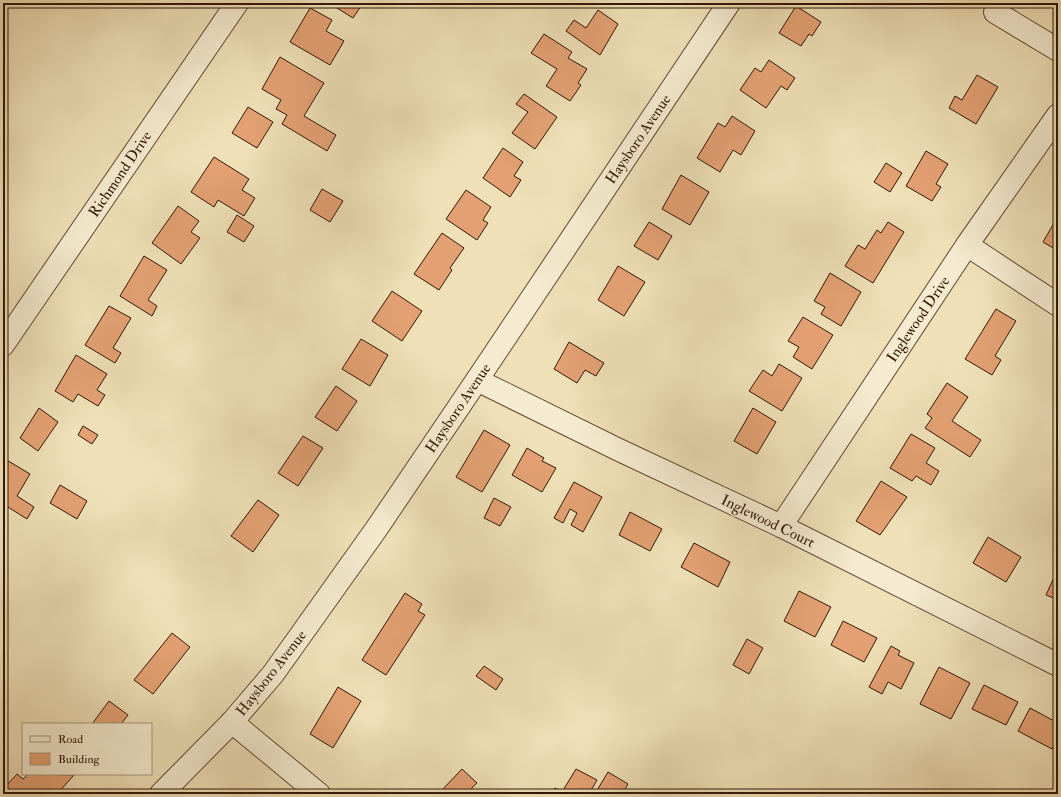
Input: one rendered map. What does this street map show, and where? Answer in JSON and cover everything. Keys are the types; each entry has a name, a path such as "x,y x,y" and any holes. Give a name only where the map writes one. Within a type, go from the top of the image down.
{"street":[{"name":"Richmond Drive","path":"3,345 237,3"},
{"name":"Haysboro Avenue","path":"161,794 232,722 273,674 377,528 729,3"},
{"path":"1000,3 995,12 1058,50"},
{"name":"Inglewood Drive","path":"780,526 967,245 1058,115"},
{"path":"967,245 1058,305"},
{"name":"Inglewood Court","path":"477,380 617,449 780,526 1058,665"},
{"path":"232,722 319,794"}],"building":[{"path":"329,3 364,3 353,18"},
{"path":"796,6 821,22 812,36 809,34 801,46 779,33"},
{"path":"310,8 332,20 326,31 344,41 330,65 290,42"},
{"path":"598,10 618,24 600,55 566,31 574,20 586,28"},
{"path":"544,34 572,52 568,58 587,69 578,83 581,85 570,101 546,86 557,69 531,53"},
{"path":"280,57 324,83 304,116 336,135 327,151 282,124 287,115 276,109 281,100 262,89"},
{"path":"769,60 795,78 787,90 781,86 766,108 740,90 755,68 761,72"},
{"path":"977,75 998,87 976,124 949,108 955,96 962,100"},
{"path":"524,94 557,117 535,149 512,133 528,112 516,104"},
{"path":"248,107 273,122 257,148 232,133"},
{"path":"732,116 755,131 741,155 733,150 720,172 697,158 718,123 725,127"},
{"path":"503,148 523,162 514,176 521,180 510,197 483,178"},
{"path":"926,151 948,164 936,184 941,187 932,201 906,186"},
{"path":"214,157 249,179 242,190 255,198 244,216 218,200 214,207 191,192"},
{"path":"886,163 902,173 890,192 874,182"},
{"path":"681,175 709,192 690,225 662,209"},
{"path":"322,189 343,201 330,222 310,210"},
{"path":"466,190 491,207 483,220 488,223 477,240 446,219"},
{"path":"178,206 199,221 191,232 200,238 181,264 152,243"},
{"path":"237,215 254,226 244,242 227,232"},
{"path":"1058,216 1058,251 1043,242"},
{"path":"649,222 672,236 658,260 634,246"},
{"path":"888,222 904,232 873,283 845,266 858,245 865,249 877,230 881,233"},
{"path":"442,233 464,248 450,268 452,270 439,290 414,274"},
{"path":"144,256 167,270 148,300 157,306 152,316 120,296"},
{"path":"618,266 645,282 624,316 598,300"},
{"path":"830,273 861,292 841,326 821,314 825,307 814,301"},
{"path":"392,291 422,311 402,341 372,321"},
{"path":"109,306 131,318 113,348 121,353 115,363 85,345"},
{"path":"996,309 1016,321 995,356 1001,360 992,375 965,359"},
{"path":"803,317 833,335 812,369 793,357 799,347 788,341"},
{"path":"361,339 388,355 370,386 342,369"},
{"path":"569,342 604,363 596,376 585,370 577,383 554,369"},
{"path":"76,355 107,374 97,390 105,395 98,406 78,394 73,402 55,391"},
{"path":"779,364 802,378 782,411 749,391 763,370 772,376"},
{"path":"947,383 968,397 952,421 981,440 970,457 925,428 932,418 927,414"},
{"path":"336,386 357,401 337,431 315,417"},
{"path":"39,408 58,422 38,451 20,438"},
{"path":"753,408 776,422 757,454 734,441"},
{"path":"83,426 98,435 92,444 78,435"},
{"path":"484,430 510,445 482,492 456,477"},
{"path":"911,434 935,448 926,463 939,471 931,485 916,476 912,481 890,468"},
{"path":"303,436 323,448 298,486 278,473"},
{"path":"527,448 544,458 542,461 556,468 542,492 512,475"},
{"path":"5,459 30,474 17,496 34,507 27,519 3,504 3,462"},
{"path":"881,481 907,497 880,535 856,521"},
{"path":"574,482 602,497 583,532 571,525 577,513 570,509 563,523 554,518"},
{"path":"60,485 87,501 77,519 50,503"},
{"path":"494,498 511,507 500,526 484,518"},
{"path":"258,500 279,515 253,552 231,536"},
{"path":"630,512 662,529 650,551 619,535"},
{"path":"988,537 1021,557 1006,582 973,563"},
{"path":"694,543 730,562 718,587 681,567"},
{"path":"1056,573 1058,574 1058,600 1046,595"},
{"path":"799,591 831,607 815,637 784,621"},
{"path":"405,593 422,604 418,611 425,615 386,675 362,660"},
{"path":"843,621 877,638 864,662 831,645"},
{"path":"172,633 190,647 153,694 134,680"},
{"path":"747,639 763,648 749,674 733,665"},
{"path":"891,646 900,651 898,655 914,663 901,689 888,682 882,694 869,687"},
{"path":"484,666 503,679 496,690 476,676"},
{"path":"939,667 970,683 951,719 920,704"},
{"path":"984,685 1018,702 1006,725 972,709"},
{"path":"338,687 361,701 333,748 310,734"},
{"path":"109,701 128,715 122,723 93,723"},
{"path":"1030,708 1058,723 1058,738 1052,749 1018,731"},
{"path":"462,769 477,783 471,789 476,794 442,794 440,792"},
{"path":"576,769 597,780 589,794 551,794 555,788 562,792"},
{"path":"608,772 628,784 622,794 599,794 596,792"},
{"path":"17,774 23,779 27,775 74,775 57,794 9,794 3,789"}]}
